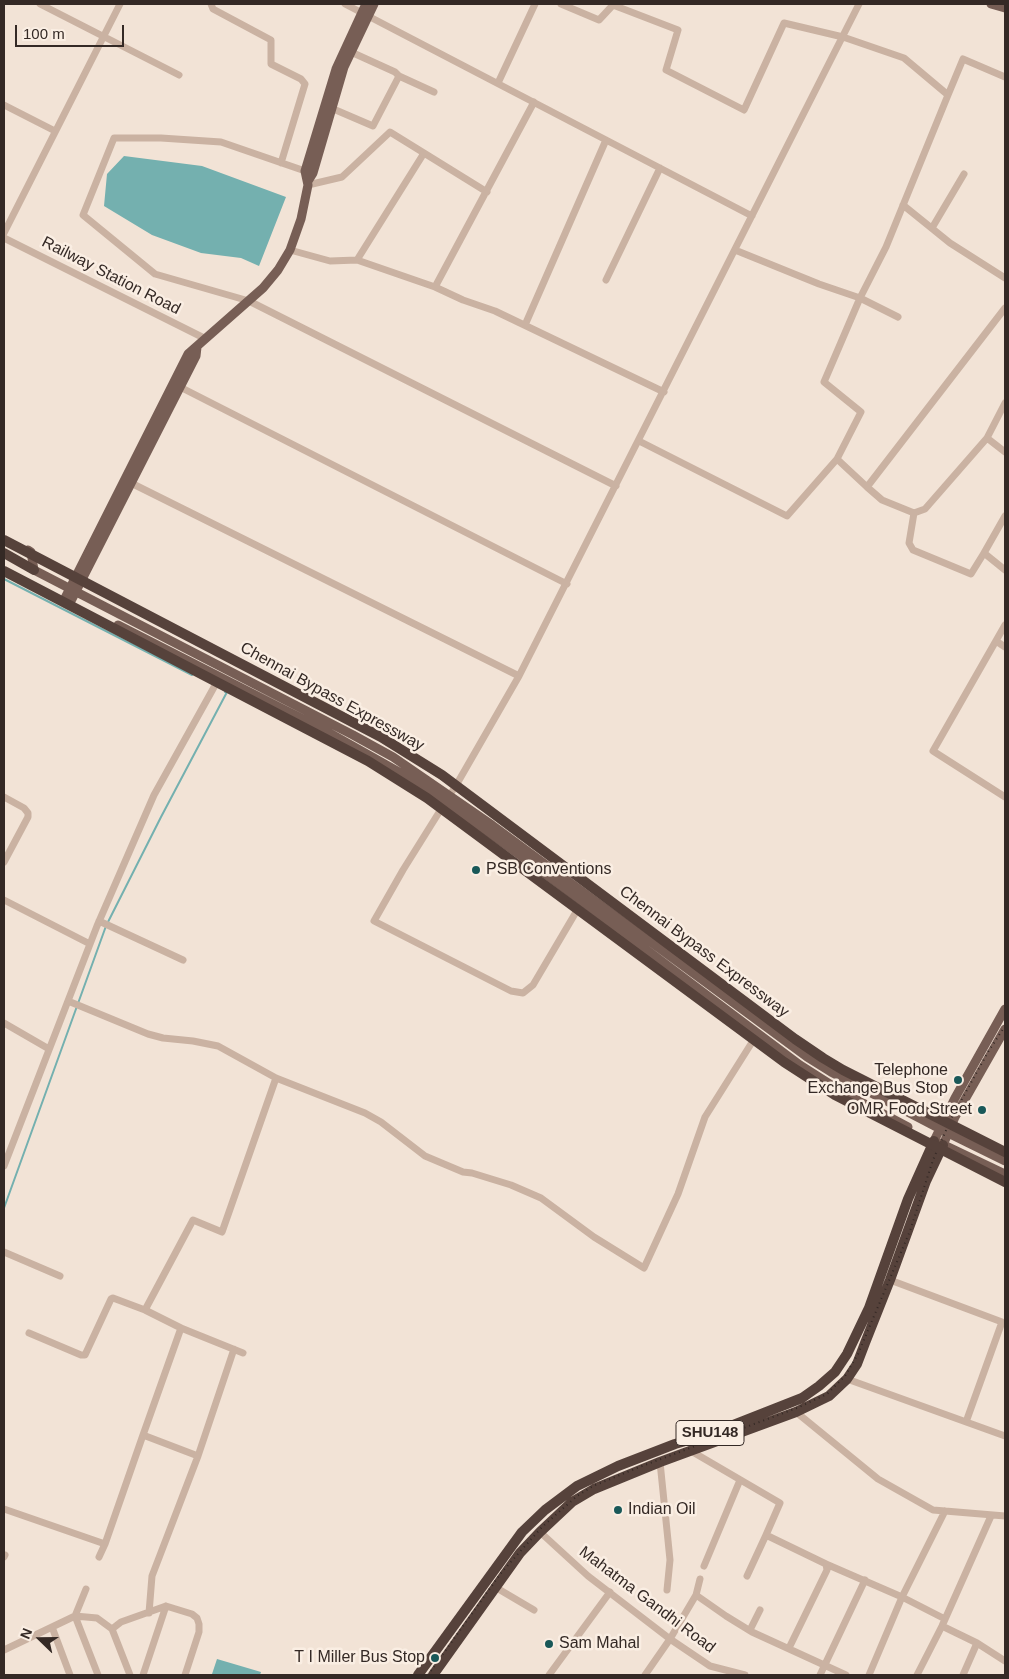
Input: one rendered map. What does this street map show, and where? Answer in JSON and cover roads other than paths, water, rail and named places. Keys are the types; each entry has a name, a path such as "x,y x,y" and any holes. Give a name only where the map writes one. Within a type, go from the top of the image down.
{"highway":[{"name":"Chennai Bypass Expressway","path":"4,538 381,737 442,775 822,1058 1005,1152"},
{"path":"4,553 31,574"},
{"path":"4,565 31,574"},
{"path":"4,571 368,761 427,798 784,1062 835,1095 1005,1182"},
{"name":"SHU148","path":"433,1675 520,1553 572,1502 588,1492 660,1462 796,1412 829,1396 847,1379 856,1364 890,1280 938,1143"},
{"name":"SHU148","path":"418,1675 522,1532 545,1510 577,1486 618,1466 802,1398 835,1372 847,1354 869,1308 908,1199 938,1143"}],"main road":[{"path":"68,599 188,354 249,301 278,270 290,250 301,219 308,178 336,69 365,10 374,4"},
{"path":"991,4 1005,8"},
{"path":"308,178 365,10"},
{"path":"73,589 196,356 196,347"},
{"path":"4,538 31,552 31,574"},
{"path":"31,574 68,599 324,730 448,799 807,1057 831,1072 1005,1161"},
{"path":"4,575 16,582 31,574 73,589 393,757 582,902 800,1065 844,1093 938,1143 1005,1174"},
{"name":"SHU148","path":"938,1143 939,1128 1005,1009"},
{"name":"SHU148","path":"938,1143 948,1133 1005,1029"}],"street":[{"path":"40,4 178,74"},
{"path":"4,233 120,4"},
{"path":"211,4 213,9 271,40 271,64 303,81 305,84 281,164"},
{"path":"345,4 365,10 498,83 752,216"},
{"path":"498,83 535,4"},
{"path":"561,4 599,20 613,5 678,30 666,70 744,110 784,23 843,36 904,58 948,95"},
{"path":"582,902 533,985 523,993 512,991 374,921 520,676 859,4"},
{"path":"351,52 434,92"},
{"path":"639,441 787,516 837,459 861,412 824,382 860,298 886,247 963,59 1005,77"},
{"path":"331,108 374,126 399,76"},
{"path":"435,287 534,102"},
{"path":"4,105 55,131"},
{"path":"487,192 390,132 342,177 308,178 281,164 221,142 161,138 114,138 83,215 155,274 249,301 616,486"},
{"path":"526,325 606,140"},
{"path":"357,260 424,153"},
{"path":"606,280 660,168"},
{"path":"932,228 964,174"},
{"path":"903,206 950,243 1005,278"},
{"name":"Railway Station Road","path":"4,238 206,338"},
{"path":"290,250 330,261 357,260 435,287 526,325 664,392"},
{"path":"735,250 819,284 860,298 898,317"},
{"path":"867,487 1005,308"},
{"path":"180,386 567,584"},
{"path":"837,459 882,500 914,512 925,509 987,438 1005,403"},
{"path":"987,438 1005,452"},
{"path":"131,482 520,676"},
{"path":"914,512 909,543 913,550 971,574 1005,516"},
{"path":"984,553 1005,570"},
{"path":"1005,625 933,752 1005,797"},
{"path":"996,641 1005,647"},
{"path":"4,1166 7,1147 49,1049 74,1004 90,944 154,795 224,668"},
{"path":"4,797 28,812 28,817 4,862"},
{"path":"4,900 90,944"},
{"path":"99,921 183,960"},
{"path":"74,1004 148,1034 218,1046 276,1078 365,1113 381,1122 425,1156 463,1172 472,1173 527,1191 540,1198 594,1237 644,1268 678,1194 705,1117 758,1034"},
{"path":"4,1023 49,1049"},
{"path":"145,1310 193,1220 222,1232 276,1078"},
{"path":"4,1252 60,1276"},
{"path":"890,1280 1002,1322 966,1422"},
{"path":"29,1333 82,1356 85,1355 110,1299 113,1298 243,1353"},
{"path":"99,1556 181,1328"},
{"path":"149,1612 152,1576 198,1456 234,1349"},
{"path":"847,1379 1005,1436"},
{"path":"796,1412 878,1479 933,1510 1005,1516"},
{"path":"143,1435 198,1456"},
{"path":"691,1451 780,1503 747,1576"},
{"path":"660,1462 670,1560 667,1590"},
{"path":"704,1566 740,1480"},
{"path":"4,1509 104,1544"},
{"path":"869,1675 902,1597 944,1511"},
{"path":"917,1675 942,1626 991,1516"},
{"name":"Mahatma Gandhi Road","path":"540,1532 588,1576 670,1639 710,1666 725,1673 745,1675"},
{"path":"766,1535 945,1618"},
{"path":"789,1648 827,1570 826,1564"},
{"path":"645,1675 670,1639 696,1595 700,1579"},
{"path":"820,1675 865,1580"},
{"path":"495,1587 534,1610"},
{"path":"86,1589 75,1616 98,1675"},
{"path":"549,1675 610,1592"},
{"path":"696,1595 750,1630 846,1675"},
{"path":"143,1675 166,1606"},
{"path":"112,1629 121,1622 166,1606 192,1614 197,1618 199,1632 185,1675"},
{"path":"750,1630 760,1610"},
{"path":"4,1650 75,1616 97,1618 112,1629 130,1675"},
{"path":"942,1626 1005,1661"},
{"path":"52,1627 70,1675"},
{"path":"963,1675 977,1644"}],"water":[{"path":"124,156 202,166 286,197 259,266 241,258 201,253 152,235 104,206 107,174"},
{"path":"217,1659 261,1672 260,1675 212,1674"}],"waterway":[{"path":"4,579 192,675"},
{"path":"108,922 227,692 225,692"},
{"path":"4,1208 106,926"}],"railway":[{"path":"428,1675 501,1573 542,1527 577,1496 593,1486 642,1466 797,1408 827,1394 845,1376 858,1354 910,1231 933,1160 951,1119 988,1052 1005,1026"}],"place":[{"name":"PSB Conventions","path":"476,870"},
{"name":"Telephone Exchange Bus Stop","path":"958,1080"},
{"name":"OMR Food Street","path":"982,1110"},
{"name":"Indian Oil","path":"618,1510"},
{"name":"Sam Mahal","path":"549,1644"},
{"name":"T I Miller Bus Stop","path":"435,1658"}]}
